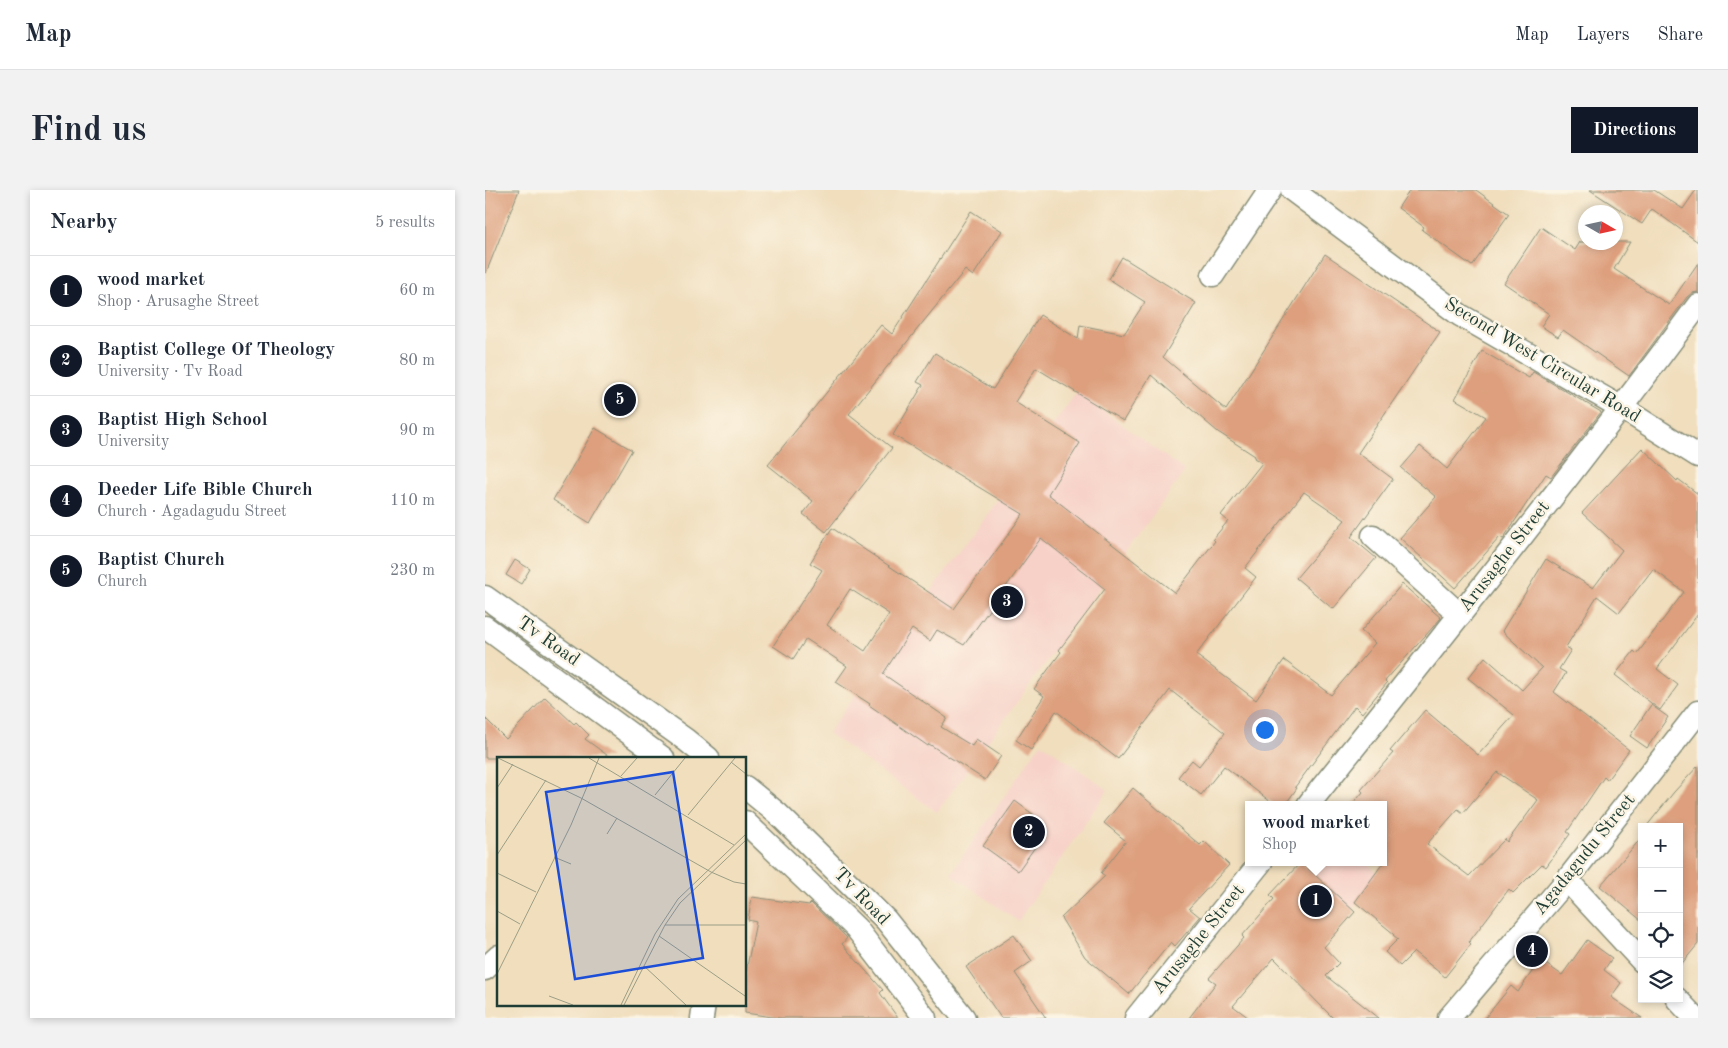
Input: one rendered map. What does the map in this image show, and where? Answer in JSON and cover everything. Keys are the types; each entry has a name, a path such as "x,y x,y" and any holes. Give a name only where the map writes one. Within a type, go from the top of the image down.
{"street":[{"path":"1213,275 1270,190"},
{"name":"Second West Circular Road","path":"1292,190 1460,315 1622,408 1698,456"},
{"name":"Arusaghe Street","path":"1310,801 1460,615 1622,408 1698,304"},
{"path":"1373,536 1460,615"},
{"name":"Tv Road","path":"485,598 708,757"},
{"name":"Tv Road","path":"489,636 662,757"},
{"name":"Agadagudu Street","path":"1449,1018 1567,880 1698,712"},
{"name":"Tv Road","path":"746,788 778,814 886,920 964,1018"},
{"name":"Tv Road","path":"746,823 856,928 925,1018"},
{"name":"Arusaghe Street","path":"1137,1018 1258,866"},
{"path":"1567,880 1639,958"},
{"path":"485,969 497,958"},
{"path":"1681,1003 1695,1018"}],"shaded area":[{"path":"1077,392 1185,471 937,812 828,733"},
{"path":"1041,743 1108,790 1018,921 951,874"},
{"path":"1306,866 1370,866 1382,878 1293,969 1249,925"}],"building":[{"path":"485,190 519,190 486,273 485,272"},
{"path":"1410,190 1476,190 1509,214 1472,266 1422,230 1424,227 1398,208"},
{"path":"1590,190 1654,190 1683,209 1696,190 1698,190 1698,242 1652,209 1642,224 1623,212 1623,205 1613,205"},
{"path":"971,211 1002,231 973,276 965,270 849,414 892,448 826,532 803,514 813,501 768,465 881,325 892,334"},
{"path":"1541,227 1575,250 1578,245 1578,250 1623,250 1623,242 1630,242 1614,269 1669,305 1698,263 1698,292 1692,293 1687,297 1629,376 1563,330 1558,337 1541,326 1549,314 1504,283"},
{"path":"1325,254 1440,332 1358,453 1393,479 1351,537 1376,558 1333,609 1296,578 1345,520 1304,492 1245,568 1256,577 1196,655 1256,700 1284,660 1331,695 1375,643 1361,631 1402,584 1441,618 1385,681 1387,683 1362,713 1355,706 1295,787 1297,788 1288,801 1270,801 1224,766 1201,795 1178,777 1192,760 1199,766 1225,733 1170,690 1118,759 1056,711 1031,750 1016,740 1044,696 1034,689 1061,652 1059,650 1105,589 1041,538 964,645 937,630 930,641 912,629 883,674 947,718 941,727 972,746 976,739 1001,756 985,780 929,744 928,746 836,682 847,666 806,639 793,659 773,646 822,570 810,563 832,528 954,609 1023,514 893,435 923,385 917,382 935,353 993,389 1040,315 1078,339 1080,325 1124,334 1145,302 1109,279 1122,257 1196,303 1163,357 1226,410","holes":["1036,368 1123,421 1151,375 1218,432 1255,456 1254,458 1262,463 1221,515 1228,521 1175,593 1048,494 1080,443 1015,402","850,589 889,614 865,651 827,625"]},
{"path":"1482,351 1529,378 1533,372 1601,412 1551,477 1546,474 1503,539 1500,537 1455,588 1400,538 1436,497 1401,468 1420,446 1447,469 1486,417 1455,399"},
{"path":"595,428 632,450 590,523 553,500"},
{"path":"1642,448 1677,481 1678,479 1698,494 1698,614 1657,669 1678,685 1660,710 1615,675 1634,651 1637,654 1684,592 1653,569 1619,613 1597,596 1566,647 1571,650 1559,669 1566,673 1554,692 1629,750 1607,780 1604,777 1567,832 1570,834 1546,867 1542,864 1513,893 1509,889 1469,942 1471,944 1445,977 1414,952 1400,966 1385,952 1398,939 1355,902 1381,866 1387,866 1387,801 1355,801 1363,792 1361,790 1393,753 1390,751 1425,710 1478,755 1514,715 1468,678 1485,657 1522,690 1542,668 1502,631 1546,559 1593,588 1622,550 1582,513","holes":["1497,772 1538,800 1507,842 1505,839 1469,876 1427,844 1458,809 1463,813"]},
{"path":"515,560 530,569 521,584 506,575"},
{"path":"545,697 589,735 585,739 610,757 485,758 485,718 506,739"},
{"path":"1651,705 1668,717 1647,748 1630,736"},
{"path":"1698,766 1698,944 1683,962 1683,823 1649,823"},
{"path":"1133,788 1200,845 1204,841 1229,865 1189,908 1200,917 1175,946 1171,942 1129,994 1085,957 1061,918 1105,876 1101,873 1126,841 1104,823"},
{"path":"1015,801 1034,815 1024,829 1040,840 1018,871 983,846"},
{"path":"1638,842 1638,918 1600,886"},
{"path":"1297,866 1305,866 1355,912 1324,947 1339,963 1326,976 1379,1018 1333,1018 1274,958 1233,1006 1249,1018 1189,1018 1216,983 1209,978 1244,938 1242,936 1274,899 1270,895"},
{"path":"752,897 809,905 811,903 847,938 842,944 883,990 880,993 898,1018 779,1018 745,1013 746,971 756,922 748,920"},
{"path":"1014,935 1032,961 1015,973 1046,1018 1001,1018 966,967"},
{"path":"1587,940 1612,958 1604,970 1621,983 1611,997 1642,1018 1485,1018 1511,986 1518,992 1540,960 1562,975"}],"place":[{"name":"Baptist Church","path":"620,400"},
{"name":"Baptist High School","path":"1007,602"},
{"name":"Baptist College Of Theology","path":"1029,832"},
{"name":"wood market","path":"1316,901"},
{"name":"Deeder Life Bible Church","path":"1532,951"}]}
